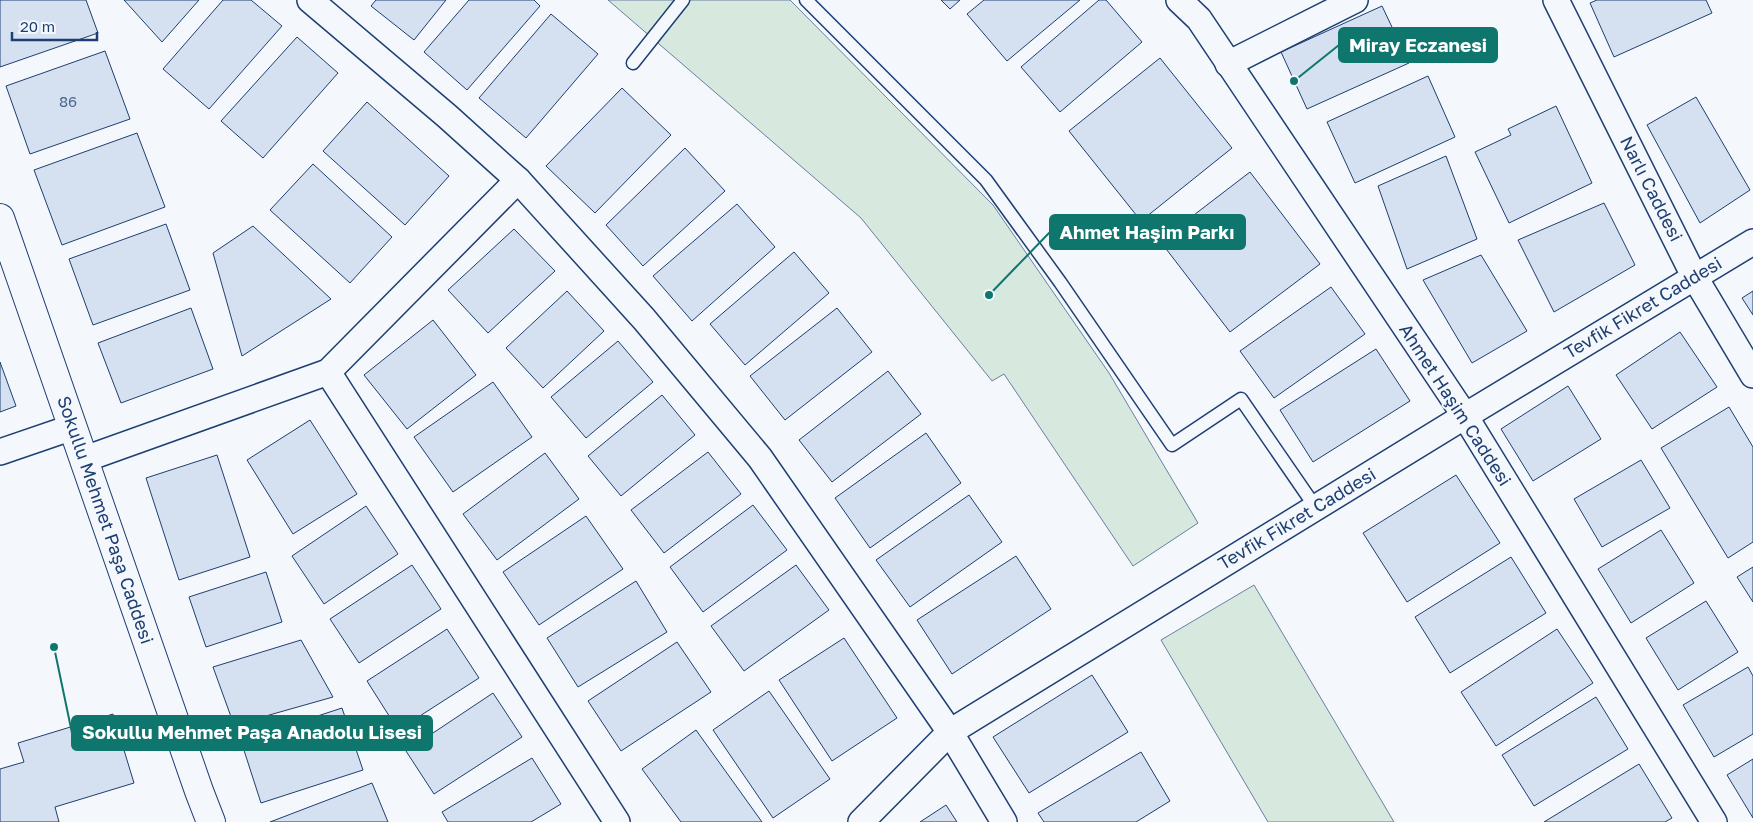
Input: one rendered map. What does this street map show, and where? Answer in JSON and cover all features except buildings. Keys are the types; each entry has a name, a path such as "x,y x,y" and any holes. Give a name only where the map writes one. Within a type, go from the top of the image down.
{"main road":[{"name":"Sokullu Mehmet Paşa Caddesi","path":"0,218 210,822"}],"street":[{"path":"310,0 447,116 518,180 644,319 760,458 950,732 1004,822"},
{"name":"Ahmet Haşim Caddesi","path":"1179,0 1195,9 1228,64 1465,416 1714,822"},
{"path":"1228,64 1355,0"},
{"name":"Narlı Caddesi","path":"1556,0 1694,276 1753,375"},
{"path":"85,459 328,372 518,180"},
{"name":"Tevfik Fikret Caddesi","path":"861,822 950,732 1694,276 1753,242"},
{"path":"328,372 617,822"},
{"path":"0,452 73,427"}],"lane":[{"path":"633,63 683,0"},
{"path":"806,0 986,180 1060,282 1172,445 1241,399 1316,508"}],"shaded area":[{"path":"608,0 790,0 993,205 1109,373 1198,523 1133,566 1004,374 992,381 861,218"},
{"path":"1254,585 1394,822 1268,822 1161,640"}],"place":[{"name":"Miray Eczanesi","path":"1294,81"},
{"name":"Ahmet Haşim Parkı","path":"989,295"},
{"name":"Sokullu Mehmet Paşa Anadolu Lisesi","path":"54,647"}]}
